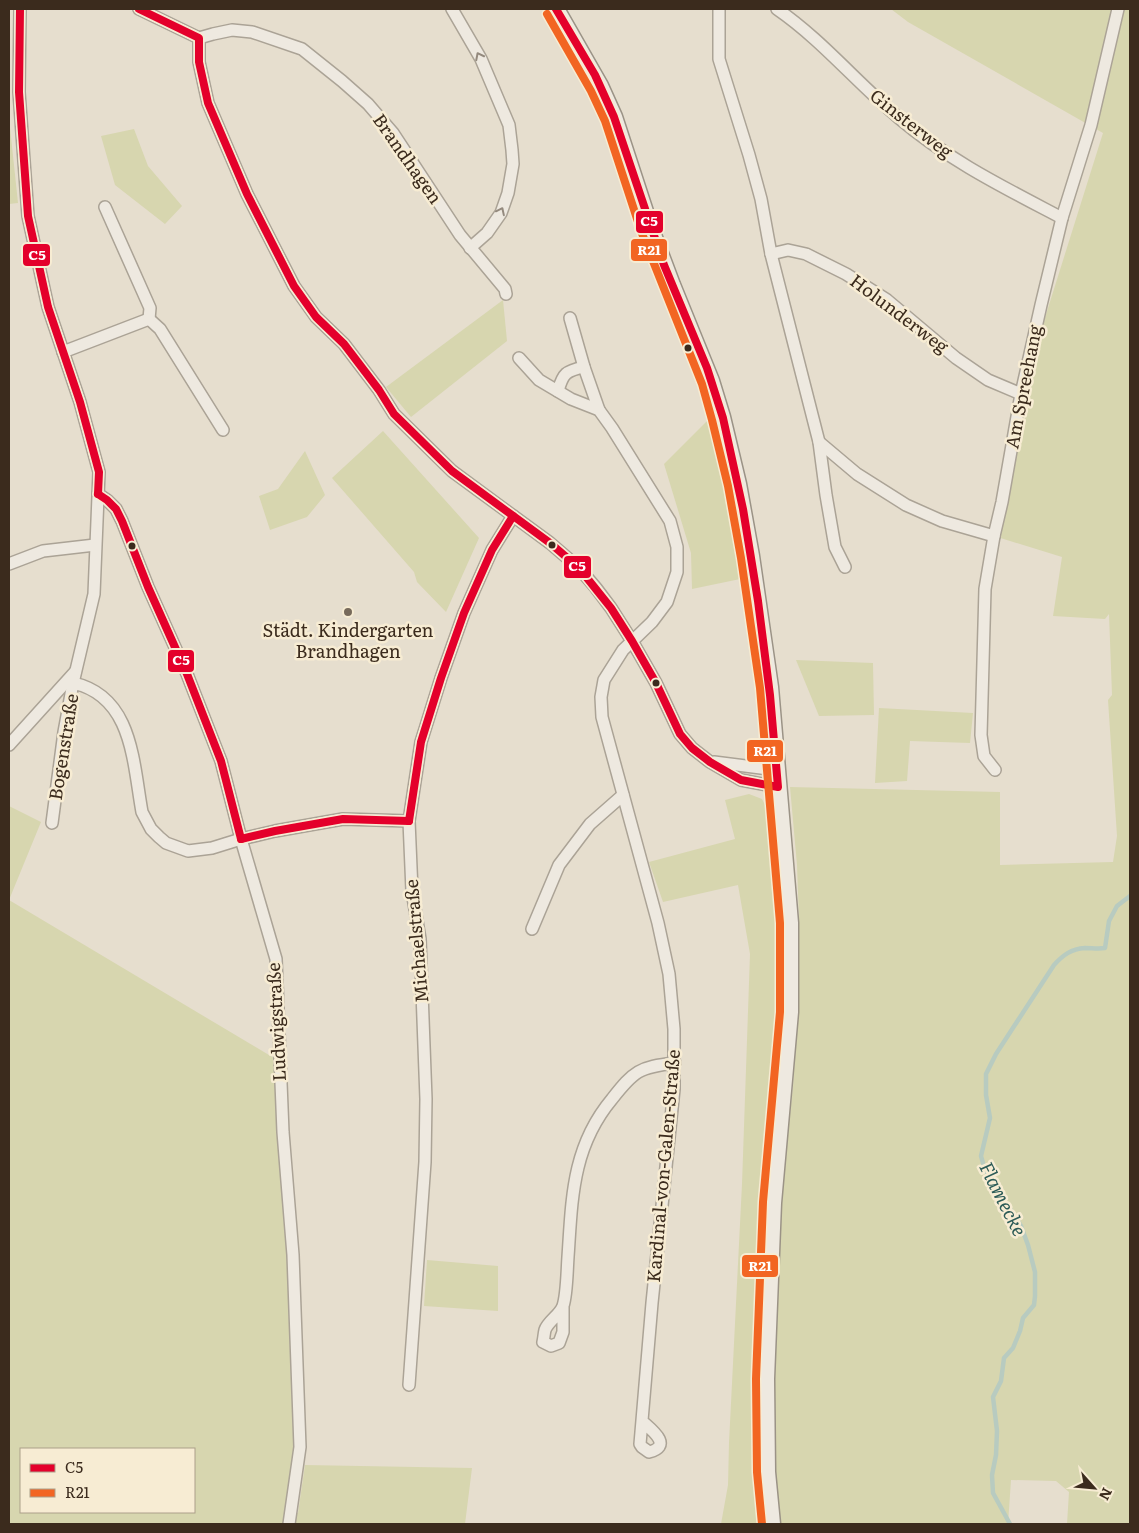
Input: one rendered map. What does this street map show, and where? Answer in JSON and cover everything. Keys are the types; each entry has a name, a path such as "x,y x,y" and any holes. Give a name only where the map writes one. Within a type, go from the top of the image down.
{"main road":[{"path":"556,9 600,86 614,117 650,227 711,381 722,417 738,484 751,556 770,687 790,923 790,1002 773,1204 766,1379 767,1472 772,1524"}],"street":[{"name":"Bogenstraße","path":"20,9 19,92 28,216 48,307 80,402 99,472 94,594 73,683 64,732 52,823"},
{"path":"139,9 199,38 199,62 208,103 247,194 294,286 316,317 344,344 379,390 394,414 452,471 550,543 579,568 611,608 632,641 656,683 680,734 692,748 710,762 741,780 778,787"},
{"path":"452,9 481,59 509,126 512,150 513,164 508,193 501,213 487,233 470,248"},
{"path":"719,9 719,59 761,199 771,254 819,442 835,548 845,567"},
{"name":"Ginsterweg","path":"777,9 796,22 899,119 942,151 1000,186 1062,218"},
{"name":"Am Spreehang","path":"995,770 984,756 982,736 985,589 1021,394 1062,218 1090,125 1118,9"},
{"name":"Brandhagen","path":"199,38 232,30 252,32 302,49 342,81 368,104 394,133 450,220 470,248 505,289 506,294"},
{"path":"105,207 150,308 149,319"},
{"name":"Holunderweg","path":"771,254 788,250 806,254 846,274 887,300 956,358 988,380 1021,394"},
{"name":"Kardinal-von-Galen-Straße","path":"570,318 599,410 670,522 677,547 677,572 667,602 652,622 623,650 604,680 601,697 602,717 646,875 669,974 674,1029 674,1089 652,1303 643,1422"},
{"path":"63,352 149,319"},
{"path":"149,319 160,329 223,430"},
{"path":"519,358 539,380 571,399 599,410"},
{"path":"558,391 562,378 571,370 584,367"},
{"path":"819,442 857,474 906,505 942,521 994,536"},
{"name":"Ludwigstraße","path":"98,494 116,509 122,521 148,587 187,674 221,761 241,839 276,959 283,1132 294,1265 300,1447 289,1524"},
{"name":"Michaelstraße","path":"409,1386 425,1162 426,1099 420,940 412,891 408,821 421,742 441,678 464,613 492,550 513,516"},
{"path":"9,564 43,551 95,545"},
{"name":"Bogenstraße","path":"9,745 76,671"},
{"path":"73,683 94,691 109,703 118,714 126,730 133,756 142,812 151,829 166,843 188,851 217,847 275,831 343,819 408,821"},
{"path":"710,762 777,770"},
{"path":"532,929 559,865 590,824 623,795"},
{"path":"563,1307 572,1193 579,1158 590,1133 604,1108 628,1080 640,1070 675,1063"}],"green space":[{"path":"891,9 1130,9 1130,1524 1067,1524 1069,1492 1056,1481 1011,1480 1008,1524 779,1524 773,1427 780,1202 793,1087 798,1009 799,920 797,865 790,787 1000,792 1000,865 1113,862 1117,836 1108,700 1112,695 1109,614 1105,619 1053,616 1062,557 994,536 1021,394 1103,133 908,22"},
{"path":"9,118 18,203 9,204"},
{"path":"134,129 148,166 182,206 165,224 115,185 101,136"},
{"path":"503,300 507,341 411,417 386,387"},
{"path":"712,416 745,578 692,589 691,553 664,464"},
{"path":"383,431 479,538 446,612 417,582 414,572 332,478"},
{"path":"305,451 325,495 307,517 270,530 259,496 278,489"},
{"path":"796,660 873,663 874,715 819,716"},
{"path":"879,708 973,713 970,743 910,741 907,781 875,783"},
{"path":"749,794 762,799 770,815 775,839 787,968 765,1203 756,1482 760,1524 721,1524 728,1485 742,1184 750,954 738,885 663,902 649,862 735,839 725,800"},
{"path":"9,806 41,822 9,900"},
{"path":"9,900 279,1061 295,1445 287,1511 298,1513 305,1465 472,1468 465,1524 9,1524"},
{"path":"427,1260 498,1266 498,1311 424,1306"}],"waterway":[{"name":"Flamecke","path":"1010,1524 993,1493 992,1475 996,1455 997,1431 993,1397 1001,1381 1004,1358 1013,1348 1023,1318 1034,1305 1035,1272 1021,1226 985,1170 981,1156 990,1118 986,1095 986,1074 996,1054 1054,965 1071,951 1085,948 1105,948 1109,921 1117,906 1130,896"}],"transit line":[{"name":"C5","path":"20,9 19,92 28,216 48,307 80,402 99,472 98,494"},
{"name":"C5","path":"139,9 199,38 199,62 208,103 247,194 294,286 316,317 344,344 379,390 394,414 452,471 550,543 579,568 611,608 632,641 656,683 680,734 692,748 710,762 741,780 778,787 770,695 758,601 743,509 723,418 707,368 664,265 614,117 595,75 556,9"},
{"name":"R21","path":"547,14 591,91 605,121 641,231 702,384 728,486 741,558 760,688 780,923 780,1012 763,1202 756,1379 757,1472 762,1524"},
{"name":"C5","path":"98,494 116,509 122,521 148,587 187,674 221,761 241,839"},
{"name":"C5","path":"409,821 421,742 441,678 464,613 492,550 513,516"},
{"name":"C5","path":"241,839 343,819 409,821"}],"place":[{"name":"Städt. Kindergarten Brandhagen","path":"348,612"}]}
